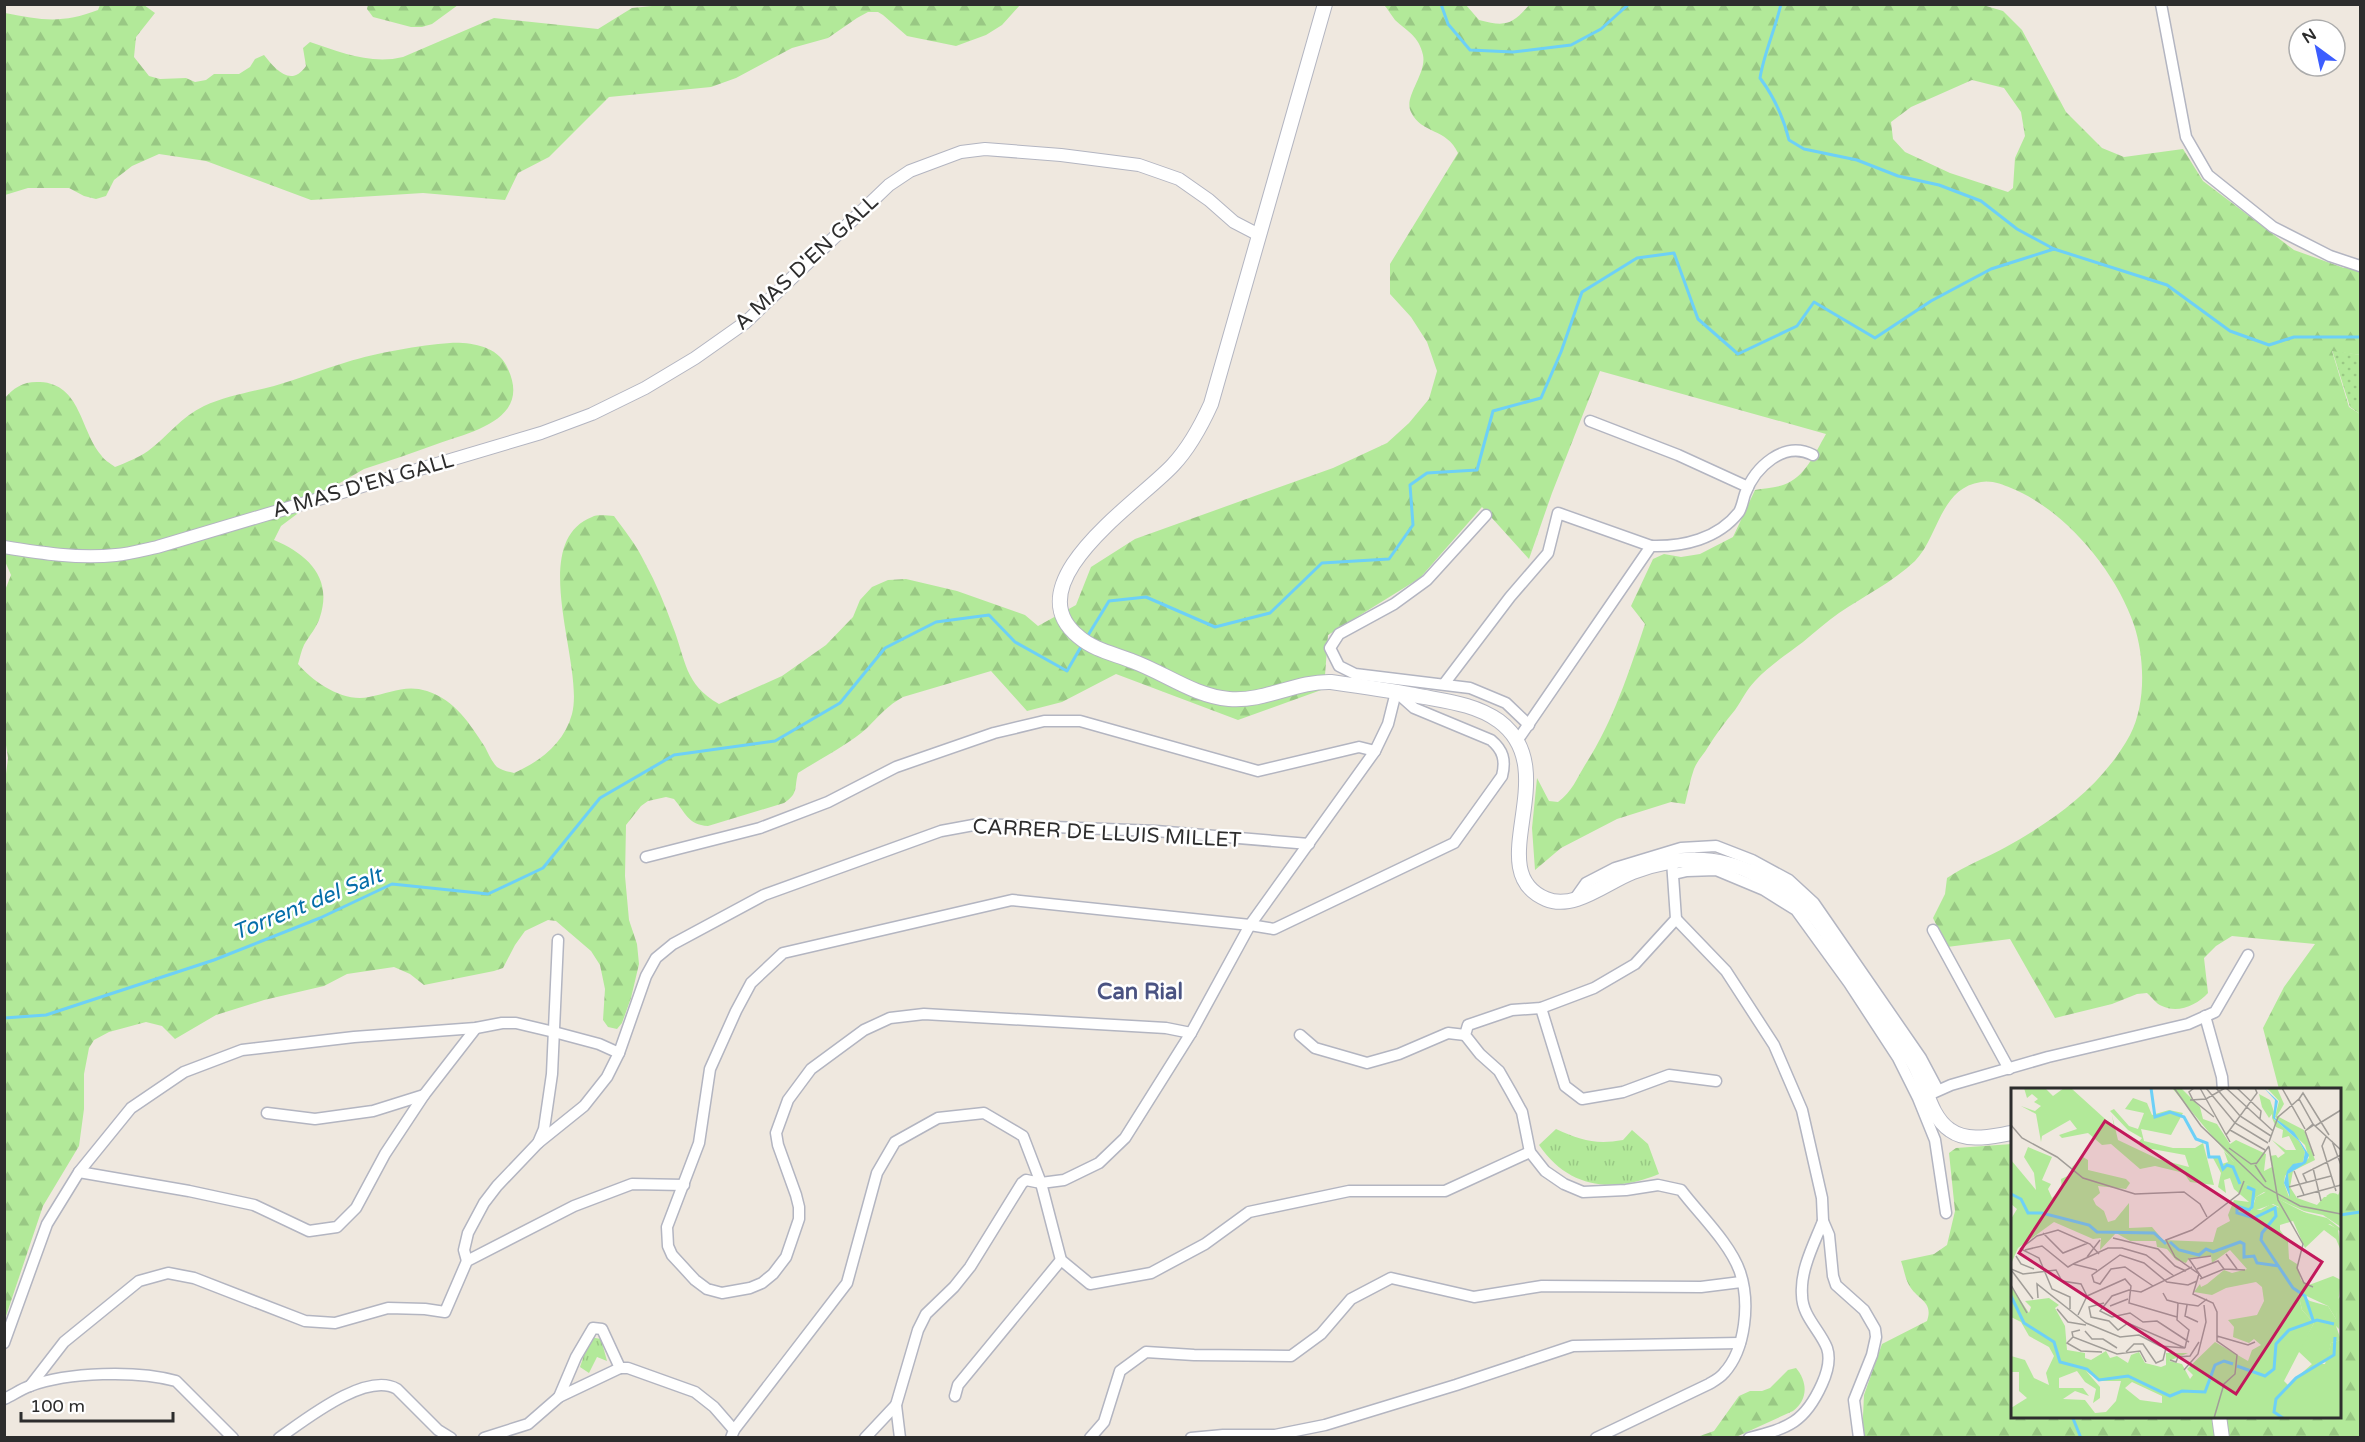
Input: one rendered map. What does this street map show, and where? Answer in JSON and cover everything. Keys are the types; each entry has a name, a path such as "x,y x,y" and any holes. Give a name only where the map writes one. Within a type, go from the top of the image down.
{"main road":[{"path":"1325,4 1215,393 1203,421 1174,465 1088,544 1075,560 1063,583 1060,603 1062,614 1073,632 1084,641 1211,696 1247,699 1322,682 1448,701 1474,708 1497,720 1517,741 1527,768 1518,848 1521,871 1528,885 1545,899 1558,902 1574,900 1633,873 1673,867 1696,858 1735,864 1785,890 1803,904 1819,922 1933,1093 1933,1109 1944,1126 1965,1137 1989,1137 2011,1133"},
{"path":"2220,1418 2222,1437"}],"street":[{"path":"2161,4 2186,137 2208,175 2273,227 2330,256 2361,266"},
{"name":"A MAS D'EN GALL","path":"4,547 53,555 116,555 157,547 541,433 592,414 645,388 695,358 746,322 871,201 909,171 961,152 985,148 1061,154 1139,165 1179,179 1209,200 1234,222 1259,235"},
{"path":"1590,421 1678,455 1748,487"},
{"path":"1444,684 1510,597 1548,553 1558,513 1651,546 1696,542 1716,532 1740,511 1748,487 1769,459 1786,451 1805,450 1813,454"},
{"path":"1486,515 1427,580 1394,604 1339,634 1330,648 1339,666 1355,674 1470,688 1506,703 1529,725"},
{"path":"1517,741 1651,546"},
{"path":"900,1437 896,1406 918,1330 926,1314 954,1287 970,1267 1022,1183 1026,1180 1041,1183 1064,1180 1088,1169 1118,1147 1191,1033 1250,925 1375,751 1388,724 1396,692 1414,708 1491,740 1500,747 1505,763 1502,776 1454,843 1274,929 1250,925 1012,900 783,953 751,983 735,1011 710,1069 699,1143 667,1227 668,1246 672,1255 695,1280 707,1289 722,1293 750,1288 773,1274 786,1257 799,1219 796,1195 777,1145 776,1133 782,1111 794,1089 811,1069 864,1030 890,1018 924,1014 1166,1028 1191,1033"},
{"path":"646,857 760,828 828,802 896,766 994,733 1044,721 1080,721 1258,771 1359,747 1375,751"},
{"name":"CARRER DE LLUIS MILLET","path":"467,1261 464,1250 468,1233 483,1203 538,1143 554,1132 590,1099 607,1077 619,1053 650,967 664,951 764,895 941,831 966,825 1156,831 1309,844"},
{"path":"1574,900 1586,883 1615,868 1681,848 1716,846 1752,860 1789,880 1814,903 1921,1058 1933,1093 2048,1057 2188,1024 2215,1012 2248,955"},
{"path":"1749,1437 1787,1426 1804,1415 1826,1376 1829,1364 1827,1348 1806,1313 1801,1294 1810,1253 1822,1221 1822,1198 1802,1110 1774,1045 1726,971 1676,919 1673,867 1687,871 1716,870 1764,890 1796,910 1849,983 1898,1058 1918,1098 1935,1140 1946,1213"},
{"path":"1465,1035 1468,1024 1512,1010 1541,1008 1594,988 1635,964 1676,919"},
{"path":"1933,930 2008,1069"},
{"path":"538,1143 544,1129 550,1085 558,940"},
{"path":"1541,1008 1565,1086 1582,1099 1623,1092 1669,1075 1716,1081"},
{"path":"2205,1016 2223,1088"},
{"path":"4,1343 47,1224 79,1172 131,1108 184,1072 242,1050 354,1037 476,1028 502,1023 516,1023 554,1032 599,1044 619,1053"},
{"path":"79,1172 254,1205 309,1231 338,1227 356,1208 385,1154 424,1095 476,1028"},
{"path":"1300,1035 1315,1048 1367,1063 1399,1054 1448,1033 1465,1035 1479,1054 1499,1071 1522,1112 1530,1152 1545,1171 1564,1184 1583,1192 1658,1185 1681,1190 1730,1253 1740,1272 1745,1317 1734,1359 1719,1378 1596,1437"},
{"path":"267,1113 315,1119 373,1111 424,1095"},
{"path":"484,1437 528,1424 559,1397 620,1368 628,1368 695,1392 714,1407 733,1434 847,1283 877,1173 895,1142 938,1118 984,1113 1023,1136 1041,1183 1061,1260 1090,1284 1151,1273 1205,1244 1249,1212 1349,1191 1445,1191 1530,1152"},
{"path":"1935,1140 1944,1126"},
{"path":"30,1386 64,1342 139,1281 168,1273 194,1278 305,1322 335,1323 388,1308 445,1312 467,1261 574,1206 632,1184 684,1185"},
{"path":"1822,1221 1829,1235 1833,1276 1836,1284 1863,1310 1875,1329 1876,1337 1872,1355 1854,1400 1859,1437"},
{"path":"956,1396 958,1385 1061,1260"},
{"path":"1090,1437 1104,1422 1120,1371 1146,1352 1291,1356 1321,1334 1351,1299 1391,1278 1474,1297 1542,1286 1701,1287 1741,1282"},
{"path":"559,1397 576,1357 593,1328 602,1329 620,1368"},
{"path":"1191,1437 1275,1435 1325,1425 1573,1346 1740,1343"},
{"path":"4,1398 30,1386 83,1375 150,1375 176,1381 233,1437"},
{"path":"279,1437 319,1410 350,1394 367,1386 389,1384 397,1389 438,1430 451,1437"},
{"path":"865,1437 896,1406"}],"green space":[{"path":"368,4 458,5 432,24 411,27 373,17 367,9"},
{"path":"1530,4 1983,5 2003,11 2022,30 2066,112 2102,148 2124,157 2183,149 2203,181 2294,250 2344,268 2360,258 2360,355 2332,351 2349,407 2360,414 2360,1437 1862,1437 1864,1395 1882,1344 1927,1321 1928,1309 1924,1301 1909,1285 1901,1261 1934,1254 1947,1245 1955,1211 1949,1153 1956,1148 2011,1144 2011,1418 2341,1418 2341,1088 2279,1088 2263,1028 2284,987 2315,944 2232,936 2216,946 2204,958 2208,993 2187,1007 2168,1008 2158,1004 2147,993 2055,1018 2010,939 1947,947 1933,918 1945,894 1947,878 2043,825 2092,785 2119,753 2130,735 2139,710 2141,696 2142,666 2138,638 2126,604 2101,563 2086,544 2050,511 2011,488 1989,482 1967,486 1957,493 1948,503 1923,551 1906,569 1834,616 1755,681 1697,763 1691,777 1685,804 1671,802 1617,819 1561,848 1535,870 1532,828 1537,778 1549,801 1558,802 1571,789 1595,749 1620,696 1645,624 1631,606 1653,559 1664,554 1681,557 1700,554 1733,537 1755,490 1791,482 1809,464 1826,434 1600,371 1552,493 1529,559 1482,507 1420,578 1328,635 1324,689 1238,720 1116,674 1062,702 1027,711 991,671 898,700 851,740 798,773 794,793 784,803 708,826 691,820 674,799 666,797 648,801 626,825 625,876 629,920 637,944 639,964 631,998 622,1023 617,1029 608,1027 603,1020 605,989 600,965 591,951 556,921 548,920 525,931 503,968 494,971 424,985 410,974 394,967 347,974 324,986 264,1000 216,1015 175,1039 162,1026 146,1022 109,1032 94,1040 89,1048 84,1074 84,1109 79,1146 43,1206 5,1319 4,790 8,758 4,732 4,593 11,575 4,559 4,399 12,391 24,384 40,382 54,385 64,391 72,399 94,445 115,467 148,451 196,410 230,397 359,359 412,348 466,343 482,346 496,353 506,365 513,383 512,398 506,410 496,419 468,434 364,469 333,487 281,526 274,540 297,552 306,560 320,579 323,590 320,617 304,645 298,664 304,671 330,690 349,697 369,697 412,688 437,695 454,707 467,721 497,767 514,773 533,763 550,750 563,734 572,714 574,693 560,578 563,552 573,531 592,517 614,516 631,539 660,594 692,680 719,704 782,676 826,645 853,617 860,600 872,587 888,580 906,579 957,591 1025,615 1038,626 1076,605 1091,567 1135,539 1333,468 1387,443 1409,423 1429,399 1437,371 1427,342 1411,317 1390,294 1390,264 1458,153 1447,139 1421,124 1411,112 1410,99 1422,70 1423,55 1416,38 1395,20 1384,5 1466,5 1479,20 1502,24 1518,16","holes":["1972,80 2004,88 2021,112 2025,136 2015,158 2013,188 2008,192 1950,173 1905,152 1893,139 1891,122 1911,107"]},
{"path":"100,5 144,5 155,13 136,37 134,57 149,76 160,79 186,78 195,82 206,80 214,74 239,74 250,67 255,59 264,55 278,70 289,76 295,76 306,66 303,48 310,42 367,58 403,57 494,18 598,29 632,8 662,5 1020,5 1002,25 986,35 956,46 907,36 883,15 878,12 868,12 828,38 792,48 736,78 711,87 609,97 549,157 518,173 505,200 423,193 311,200 206,161 159,154 132,166 114,180 106,196 96,199 69,188 28,188 5,195 5,13 41,19 62,19 98,10"},
{"path":"2332,350 2360,355 2360,414 2350,407"},
{"path":"1556,1129 1596,1142 1623,1140 1632,1130 1648,1144 1659,1174 1625,1184 1609,1185 1578,1179 1551,1160 1539,1145"},
{"path":"590,1337 601,1339 607,1361 597,1357 589,1373 580,1367"},
{"path":"1796,1368 1803,1379 1805,1391 1798,1407 1793,1411 1736,1437 1697,1437 1714,1431 1739,1396 1750,1391 1770,1388 1788,1370"}],"waterway":[{"path":"1441,4 1448,24 1470,50 1513,52 1571,45 1601,29 1629,4"},
{"path":"1781,4 1760,78 1778,108 1789,140 1804,149 1857,160 1898,176 1939,185 1981,201 2017,229 2054,249 2167,285 2230,331 2269,345 2294,337 2360,337"},
{"name":"Torrent del Salt","path":"1087,637 1109,601 1146,597 1215,627 1270,613 1322,563 1389,559 1413,525 1410,485 1427,473 1477,470 1493,411 1541,398 1561,352 1582,292 1637,258 1674,253 1698,319 1738,354 1797,326 1814,302 1875,338 1931,301 1991,269 2054,249"},
{"name":"Torrent del Salt","path":"4,1018 46,1015 214,960 320,918 392,884 488,894 543,868 600,798 674,755 775,741 840,703 885,648 936,622 989,615 1015,642 1067,671 1082,645"},
{"path":"2341,1215 2360,1212"},
{"path":"2073,1418 2081,1438"}],"district":[{"name":"Can Rial","path":"1140,991"}]}
